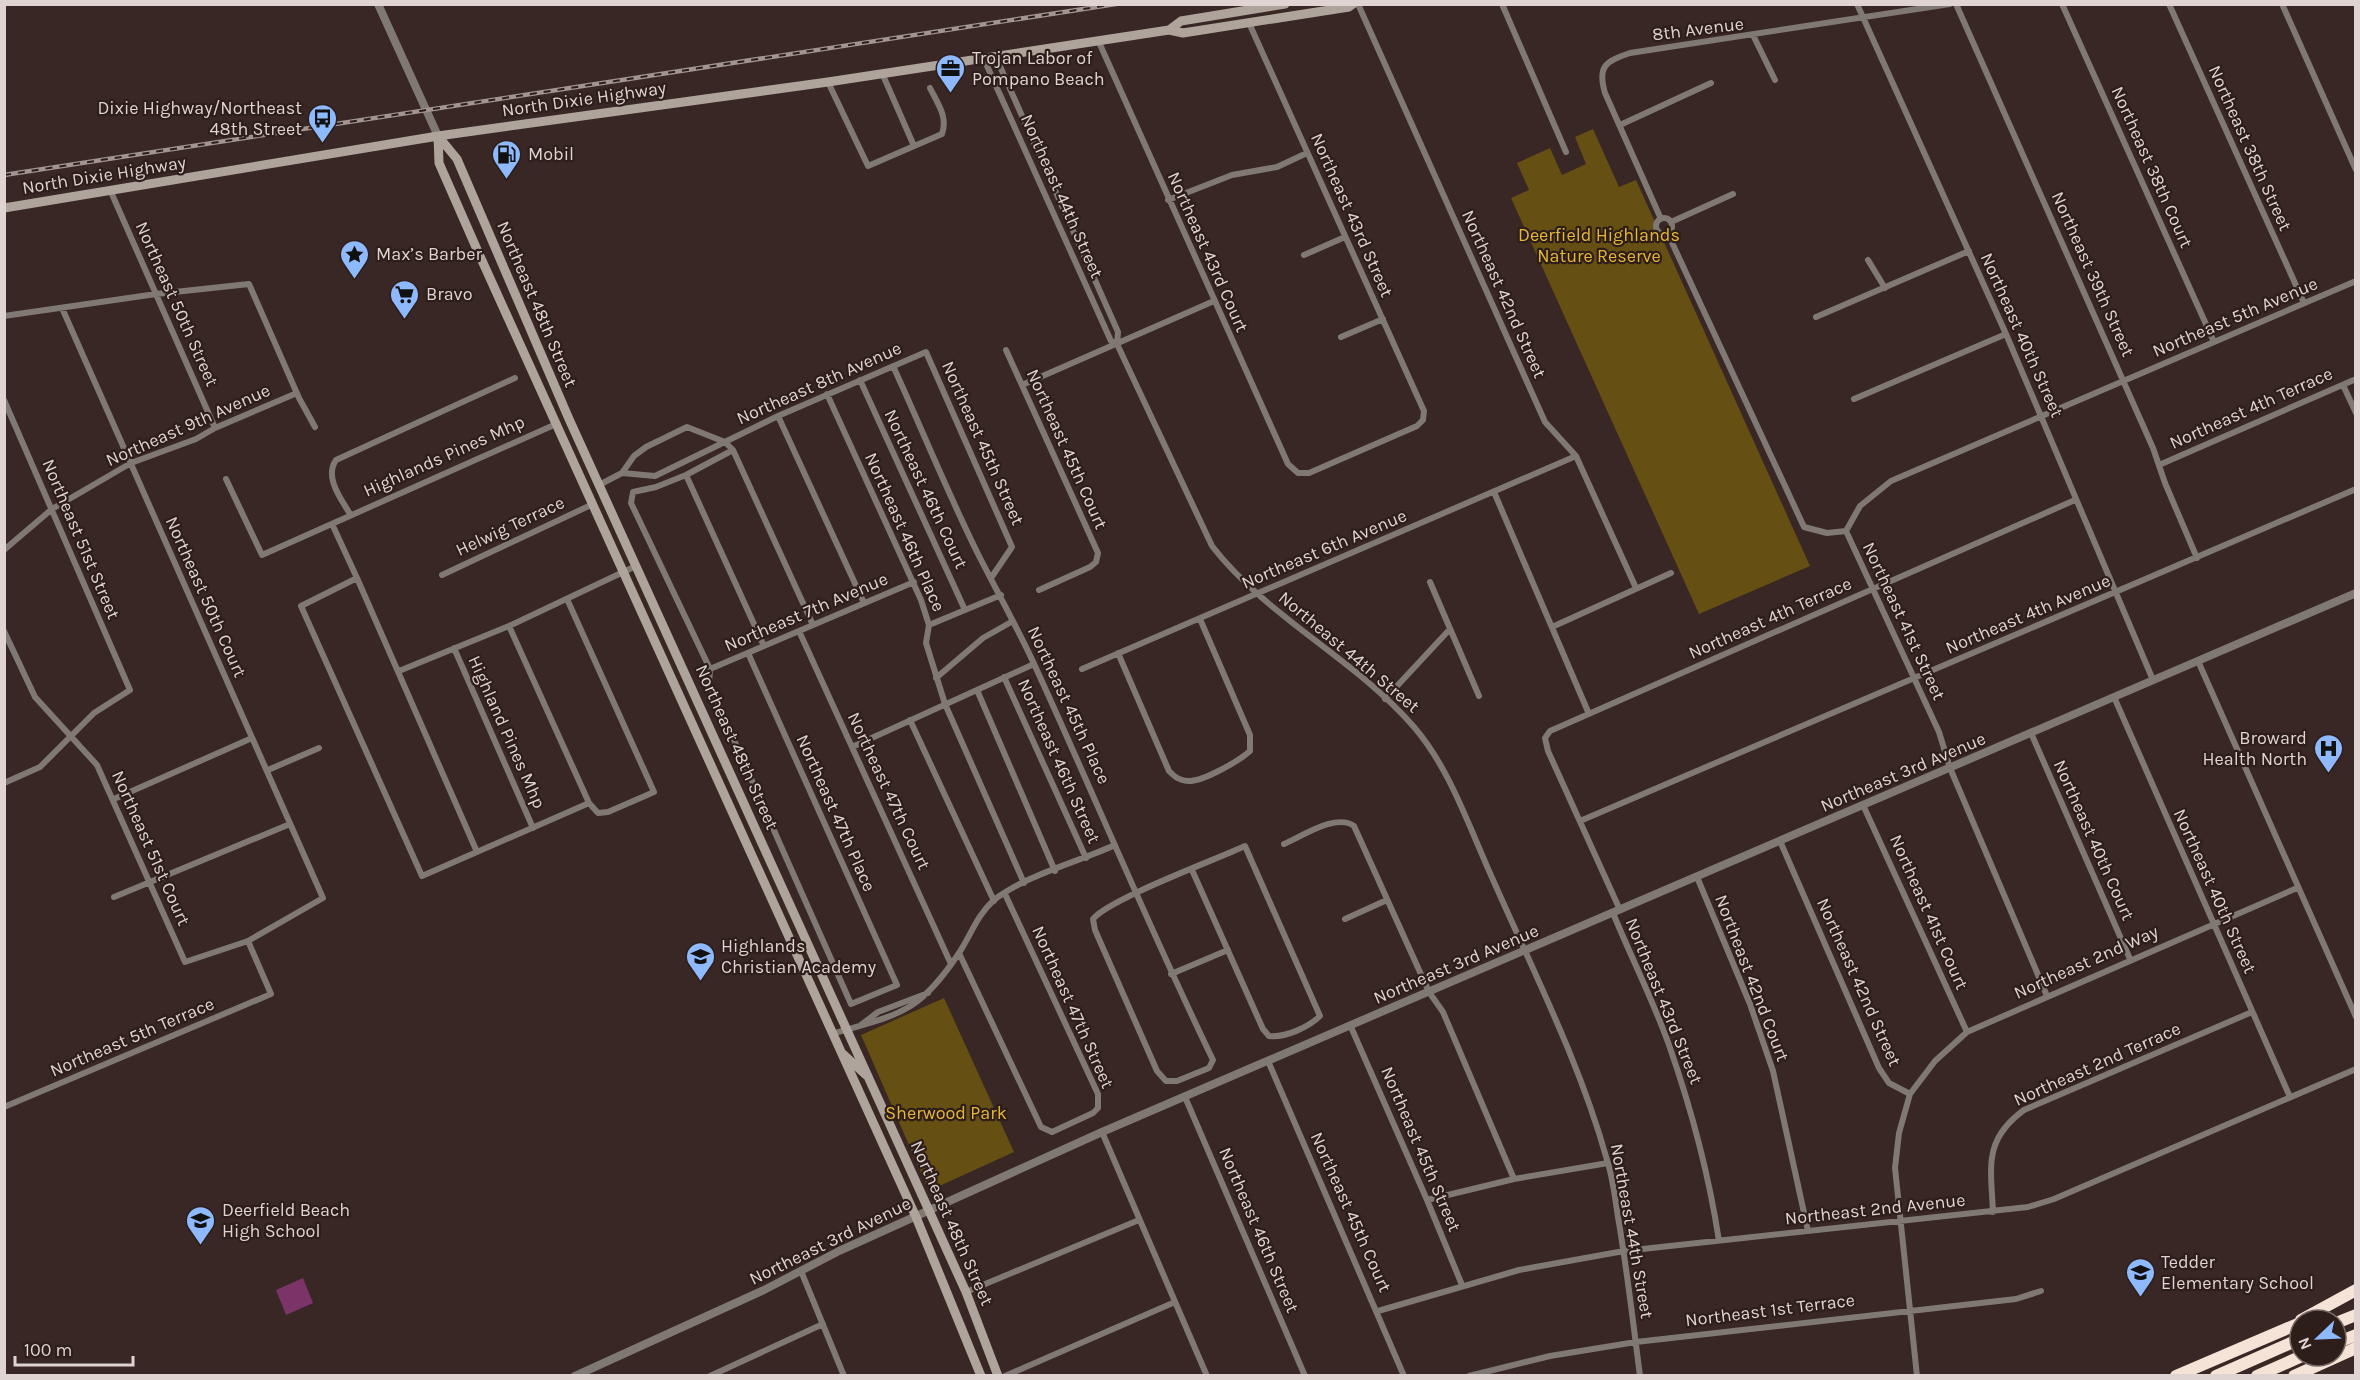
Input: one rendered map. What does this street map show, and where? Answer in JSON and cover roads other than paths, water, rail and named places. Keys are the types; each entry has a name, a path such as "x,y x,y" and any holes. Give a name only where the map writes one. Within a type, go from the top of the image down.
{"highway":[{"path":"2324,1308 2355,1290"},
{"path":"2333,1308 2355,1299"},
{"path":"2176,1376 2288,1328"},
{"path":"2216,1376 2288,1344"},
{"path":"2257,1376 2288,1362"},
{"path":"2268,1376 2288,1366"},
{"path":"2294,1376 2311,1368"}],"main road":[{"name":"North Dixie Highway","path":"1169,30 1181,21 1285,4"},
{"name":"North Dixie Highway","path":"4,207 111,192 438,136 828,82 1169,30 1183,33 1353,4"},
{"name":"Northeast 48th Street","path":"438,136 440,163 554,425 916,1217 981,1376"},
{"name":"Northeast 48th Street","path":"438,136 457,159 599,485 966,1292 998,1376"},
{"path":"546,405 557,419 584,478 590,483 599,485"},
{"path":"841,1053 870,1078"}],"street":[{"name":"Northeast 48th Street","path":"378,4 438,136"},
{"name":"Northeast 42nd Street","path":"1358,4 1545,422 1576,456 1636,588"},
{"path":"1502,4 1566,152"},
{"name":"Northeast 40th Street","path":"1857,4 2006,334 2153,680"},
{"path":"1753,35 1950,4"},
{"name":"Northeast 39th Street","path":"1956,4 2124,381 2197,558"},
{"name":"Northeast 38th Court","path":"2062,4 2214,342"},
{"name":"Northeast 38th Street","path":"2169,4 2304,303"},
{"path":"2282,4 2355,170"},
{"name":"Northeast 43rd Street","path":"1250,23 1424,411 1423,420"},
{"name":"8th Avenue","path":"1620,125 1602,81 1603,68 1612,59 1630,53 1753,35 1775,80"},
{"name":"Northeast 43rd Court","path":"1098,40 1288,464 1298,473 1309,473 1417,426 1423,420"},
{"name":"Northeast 44th Street","path":"995,55 1118,332 1117,344 1198,521 1212,546 1232,570 1258,594 1385,699 1414,727 1447,778 1556,1017 1592,1109 1608,1163 1624,1251 1640,1376"},
{"name":"Northeast 44th Street","path":"983,57 1111,341 1117,344"},
{"path":"882,73 914,146"},
{"path":"828,82 868,166 942,134 945,124 943,114 930,88"},
{"path":"1711,83 1620,125 1661,219 1671,222 1732,194"},
{"path":"1168,200 1232,175 1277,167 1307,153"},
{"name":"Northeast 50th Street","path":"111,192 215,428"},
{"path":"1661,219 1656,223 1656,230 1661,234 1668,234 1672,229 1671,222"},
{"name":"Northeast 41st Street","path":"1668,234 1794,512 1804,527 1813,532 1846,531 1939,732 1950,768 2047,996"},
{"path":"1304,255 1345,237"},
{"path":"1816,317 1969,251"},
{"path":"1868,260 1884,288"},
{"name":"Northeast 5th Avenue","path":"1846,531 1860,507 1891,481 2355,281"},
{"path":"4,316 156,294 249,284 297,393 315,427"},
{"path":"1022,385 1215,302"},
{"name":"Northeast 50th Court","path":"62,308 323,898 248,941"},
{"path":"1341,337 1383,319"},
{"path":"1854,399 2006,334"},
{"name":"Northeast 45th Court","path":"1006,350 1098,553 1096,562 1090,567 1040,590"},
{"name":"Northeast 8th Avenue","path":"622,473 655,476 778,416 926,352"},
{"name":"Northeast 45th Street","path":"926,352 1012,547 991,578"},
{"name":"Northeast 45th Place","path":"893,366 991,578 1034,664 1137,894 1171,974 1213,1060 1209,1068 1177,1081 1166,1081 1157,1071 1095,930 1093,919 1100,910 1137,894"},
{"name":"Highlands Pines Mhp","path":"515,378 336,460 332,466 332,475 350,514 554,425"},
{"name":"Northeast 4th Terrace","path":"2159,465 2355,379"},
{"name":"Northeast 46th Court","path":"860,380 965,610"},
{"path":"2343,385 2355,413"},
{"name":"Northeast 9th Avenue","path":"4,550 52,509 131,463 196,439 215,428 297,393"},
{"name":"Northeast 46th Place","path":"827,394 914,582 929,625 926,643 945,704 1024,883"},
{"name":"Northeast 51st Street","path":"4,400 130,690 94,713 71,737"},
{"path":"778,416 864,603"},
{"name":"Northeast 8th Avenue","path":"599,485 622,473 634,456 646,447 687,427 725,441"},
{"path":"725,441 734,450 813,625"},
{"name":"Northeast 8th Avenue","path":"710,669 631,503 633,492 656,487 687,475 734,450"},
{"name":"Northeast 6th Avenue","path":"1082,669 1576,456"},
{"path":"687,475 764,646"},
{"path":"226,479 262,555 333,526 350,514"},
{"name":"Northeast 4th Avenue","path":"1580,821 2355,489"},
{"path":"1494,492 1589,714"},
{"name":"Northeast 4th Terrace","path":"1545,738 1550,731 2075,500"},
{"name":"Helwig Terrace","path":"442,575 591,505"},
{"path":"333,526 399,670 477,852"},
{"path":"399,670 509,626 636,566"},
{"path":"1552,627 1671,573"},
{"path":"357,578 301,606 422,876 589,803"},
{"name":"Northeast 7th Avenue","path":"710,669 914,582"},
{"path":"1430,582 1479,696"},
{"name":"Northeast 3rd Avenue","path":"575,1376 929,1210 1102,1132 2355,593"},
{"path":"929,625 1001,595"},
{"path":"509,626 589,803 598,813 608,812 654,792 567,599"},
{"path":"1118,653 1168,771 1177,778 1191,781 1239,761 1250,751 1250,735 1200,619"},
{"path":"936,678 983,638 1014,621"},
{"path":"1385,699 1450,629"},
{"name":"Northeast 51st Court","path":"4,631 35,697 97,765 185,962 248,941"},
{"name":"Northeast 47th Court","path":"799,631 951,964"},
{"name":"Highland Pines Mhp","path":"454,648 533,828"},
{"name":"Northeast 47th Place","path":"710,669 709,684 851,1004 897,985 748,653"},
{"path":"2198,661 2355,1017"},
{"path":"852,747 1034,664"},
{"name":"Northeast 46th Street","path":"1004,677 1086,858"},
{"path":"977,690 1056,871"},
{"name":"Northeast 40th Street","path":"2114,697 2290,1097"},
{"path":"910,720 994,901"},
{"name":"Northeast 40th Court","path":"2031,733 2130,959"},
{"path":"4,783 40,767 71,737"},
{"path":"114,799 252,738"},
{"name":"Northeast 43rd Street","path":"1545,738 1548,751 1580,821 1668,1042 1697,1133 1719,1241"},
{"path":"268,770 319,748"},
{"name":"Northeast 41st Court","path":"1863,805 1966,1032"},
{"path":"1284,844 1337,821 1347,820 1354,826 1428,992 1443,1012 1514,1179"},
{"path":"114,897 290,824"},
{"name":"Northeast 42nd Street","path":"1780,841 1879,1068 1889,1083 1910,1095"},
{"path":"832,1034 872,1024 908,1009 931,992 959,953 977,920 994,901 1024,883 1115,845"},
{"path":"1137,894 1245,846 1320,1016 1314,1022 1279,1037 1269,1036 1263,1029 1192,870"},
{"name":"Northeast 42nd Court","path":"1697,877 1750,1004 1773,1071 1808,1231"},
{"name":"Northeast 2nd Way","path":"1910,1095 1935,1061 1966,1032 2297,888"},
{"name":"Northeast 47th Street","path":"959,953 1041,1127 1052,1132 1093,1113 1098,1108 1098,1094 1005,894"},
{"path":"1345,919 1387,900"},
{"name":"Northeast 5th Terrace","path":"4,1107 271,994 248,941"},
{"path":"1171,974 1228,950"},
{"name":"Northeast 2nd Terrace","path":"1994,1212 1990,1164 1993,1146 2007,1122 2024,1110 2252,1012"},
{"name":"Northeast 45th Street","path":"1351,1026 1462,1285"},
{"name":"Northeast 45th Court","path":"1268,1062 1378,1311 1404,1376"},
{"name":"Northeast 2nd Avenue","path":"1378,1311 1519,1270 1624,1251 2028,1207 2054,1199 2355,1069"},
{"path":"1910,1095 1899,1133 1895,1168 1917,1376"},
{"name":"Northeast 46th Street","path":"1185,1097 1305,1376"},
{"path":"1102,1132 1207,1376"},
{"path":"1427,1200 1514,1179 1608,1163"},
{"path":"966,1292 1139,1220"},
{"path":"801,1271 844,1376"},
{"name":"Northeast 1st Terrace","path":"1468,1376 1550,1356 1636,1342 1910,1309 2016,1299 2041,1292"},
{"path":"1005,1376 1175,1302"},
{"path":"710,1376 823,1324"}],"railway":[{"path":"4,175 1116,4"}],"place":[{"name":"Trojan Labor of Pompano Beach","path":"951,94"},
{"name":"Dixie Highway/Northeast 48th Street","path":"323,144"},
{"name":"Mobil","path":"507,180"},
{"name":"Max’s Barber","path":"355,280"},
{"name":"Bravo","path":"405,320"},
{"name":"Broward Health North","path":"2328,774"},
{"name":"Highlands Christian Academy","path":"700,982"},
{"name":"Deerfield Beach High School","path":"201,1246"},
{"name":"Tedder Elementary School","path":"2140,1298"}],"park label":[{"name":"Deerfield Highlands Nature Reserve","path":"1599,245"},
{"name":"Sherwood Park","path":"946,1113"}]}
